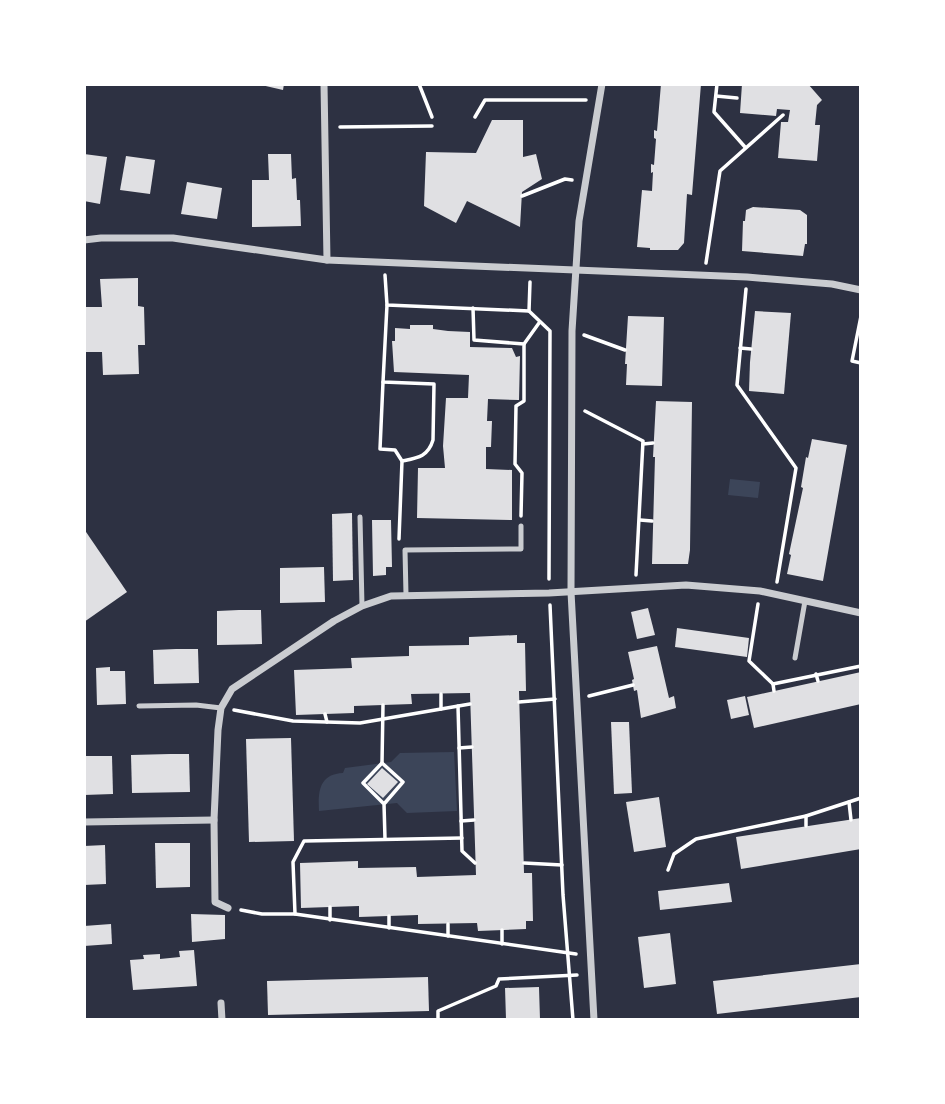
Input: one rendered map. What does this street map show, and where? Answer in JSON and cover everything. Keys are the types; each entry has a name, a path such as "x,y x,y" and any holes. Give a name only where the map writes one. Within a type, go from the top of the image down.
{"street":[{"path":"324,84 327,260"},
{"path":"594,1020 571,592 572,331 575,271 585,181 602,84"},
{"path":"84,240 173,238 327,260 747,277 832,284 861,290"},
{"path":"228,908 215,902 214,820 221,708 232,689 334,621 362,606 391,596 406,595 571,592 685,585 775,595 861,613"},
{"path":"84,822 214,820"},
{"path":"221,1003 222,1020"}],"lane":[{"path":"360,517 362,606"},
{"path":"406,595 405,550 521,549 521,526"},
{"path":"794,658 805,601"},
{"path":"139,706 197,705 221,708"}],"path":[{"path":"419,84 432,117"},
{"path":"717,84 714,112 745,146"},
{"path":"716,96 737,98"},
{"path":"475,117 485,100 599,100"},
{"path":"705,276 720,171 783,115"},
{"path":"324,127 432,126"},
{"path":"522,196 565,179 585,181"},
{"path":"528,311 530,268"},
{"path":"747,277 737,385 796,468 775,595"},
{"path":"387,306 380,449 394,450 402,461 399,538 405,550"},
{"path":"474,308 474,341 524,344"},
{"path":"861,316 852,361 861,363"},
{"path":"521,526 522,473 515,464 516,406 524,401 524,344 539,322"},
{"path":"572,331 625,350"},
{"path":"740,348 751,349"},
{"path":"383,382 435,384 433,440 430,449 427,454 402,461"},
{"path":"572,404 643,442 636,587"},
{"path":"643,444 653,443"},
{"path":"795,472 803,474"},
{"path":"639,520 652,521"},
{"path":"784,540 791,541"},
{"path":"816,674 818,681"},
{"path":"773,684 774,691"},
{"path":"577,699 633,685"},
{"path":"441,694 441,709"},
{"path":"519,702 555,699"},
{"path":"221,708 293,721 360,723 470,704"},
{"path":"383,705 382,763 363,783 384,804"},
{"path":"458,706 462,851 475,863"},
{"path":"325,714 327,722"},
{"path":"459,748 472,747"},
{"path":"382,763 403,782 384,804 385,839"},
{"path":"668,870 674,853 696,839 806,816 861,798"},
{"path":"849,802 851,820"},
{"path":"806,816 806,826"},
{"path":"461,821 474,820"},
{"path":"760,825 761,833"},
{"path":"295,914 293,862 304,841 461,838"},
{"path":"524,863 562,865"},
{"path":"330,907 330,920"},
{"path":"228,908 262,915 295,914 590,956"},
{"path":"389,916 389,928"},
{"path":"447,924 448,936"},
{"path":"502,930 502,944"},
{"path":"438,1020 438,1011 496,986 499,979 592,975"}],"shaded area":[{"path":"730,479 760,482 758,498 728,495"},
{"path":"454,752 457,811 407,813 397,803 319,811 319,797 325,780 343,773 345,768 391,762 400,753"}],"building":[{"path":"257,84 284,84 283,90"},
{"path":"661,84 701,84 692,195 687,194 684,243 678,250 637,247 642,190 652,191 651,164 654,165 654,130 657,131"},
{"path":"742,84 808,84 822,100 817,105 815,125 820,125 817,161 778,158 781,122 788,122 790,110 777,109 776,116 740,113"},
{"path":"492,120 523,120 523,157 536,154 542,179 522,192 520,227 467,201 456,223 424,206 426,152 476,153"},
{"path":"84,154 107,157 100,204 84,201"},
{"path":"268,154 291,154 292,179 296,178 297,200 300,200 301,226 252,227 252,180 269,180"},
{"path":"126,156 155,160 150,194 120,190"},
{"path":"187,182 222,188 217,219 181,214"},
{"path":"753,207 800,210 807,215 807,244 803,256 742,251 743,221 746,210"},
{"path":"138,278 138,306 144,307 145,345 138,345 139,374 103,375 102,352 84,352 84,307 102,307 100,279"},
{"path":"755,311 791,313 784,394 749,391"},
{"path":"628,316 664,317 662,386 626,385"},
{"path":"410,325 433,325 433,329 470,332 470,347 512,348 516,357 520,356 519,400 488,399 487,421 492,421 491,447 486,447 486,469 512,470 512,520 417,518 418,468 445,468 443,446 446,398 468,398 469,375 394,372 392,341 395,341 395,328 410,329"},
{"path":"656,401 692,402 688,564 652,564"},
{"path":"812,439 847,445 823,581 787,574 806,457 808,458"},
{"path":"352,513 353,580 333,581 332,514"},
{"path":"372,520 391,520 392,567 386,567 386,575 373,576"},
{"path":"84,529 127,592 84,622"},
{"path":"324,567 325,602 280,603 280,568"},
{"path":"648,608 655,635 637,639 631,612"},
{"path":"261,610 262,644 217,645 217,611"},
{"path":"677,628 749,638 747,657 675,647"},
{"path":"517,635 517,643 525,643 526,691 519,691 524,873 532,873 533,921 526,921 526,929 478,931 477,923 418,924 418,915 359,917 359,906 301,908 300,863 358,861 358,868 416,867 417,877 476,875 470,693 411,694 412,704 354,706 354,713 296,715 294,670 352,668 351,658 409,656 409,646 469,645 469,637"},
{"path":"657,646 669,698 674,696 676,708 641,718 628,652"},
{"path":"198,649 199,683 154,684 153,650"},
{"path":"110,667 110,671 125,671 126,704 97,705 96,668"},
{"path":"861,672 861,704 754,728 747,697"},
{"path":"745,696 749,715 731,719 727,700"},
{"path":"611,722 629,722 632,793 614,794"},
{"path":"291,738 294,841 249,842 246,739"},
{"path":"189,754 190,792 132,793 131,755"},
{"path":"84,756 112,756 113,794 84,795"},
{"path":"382,768 398,782 383,798 367,784"},
{"path":"659,797 666,847 634,852 626,802"},
{"path":"861,818 861,849 741,869 736,837"},
{"path":"155,843 190,843 190,887 156,888"},
{"path":"105,845 106,884 84,885 84,846"},
{"path":"729,883 732,902 660,910 658,891"},
{"path":"191,914 225,915 225,939 192,942"},
{"path":"111,924 112,944 84,946 84,926"},
{"path":"670,933 676,984 644,988 638,937"},
{"path":"194,950 197,986 133,990 130,960 144,959 143,955 160,954 160,959 180,957 179,951"},
{"path":"861,964 861,997 717,1014 713,981"},
{"path":"428,977 429,1011 268,1015 267,981"},
{"path":"539,987 540,1020 506,1020 505,988"}]}
